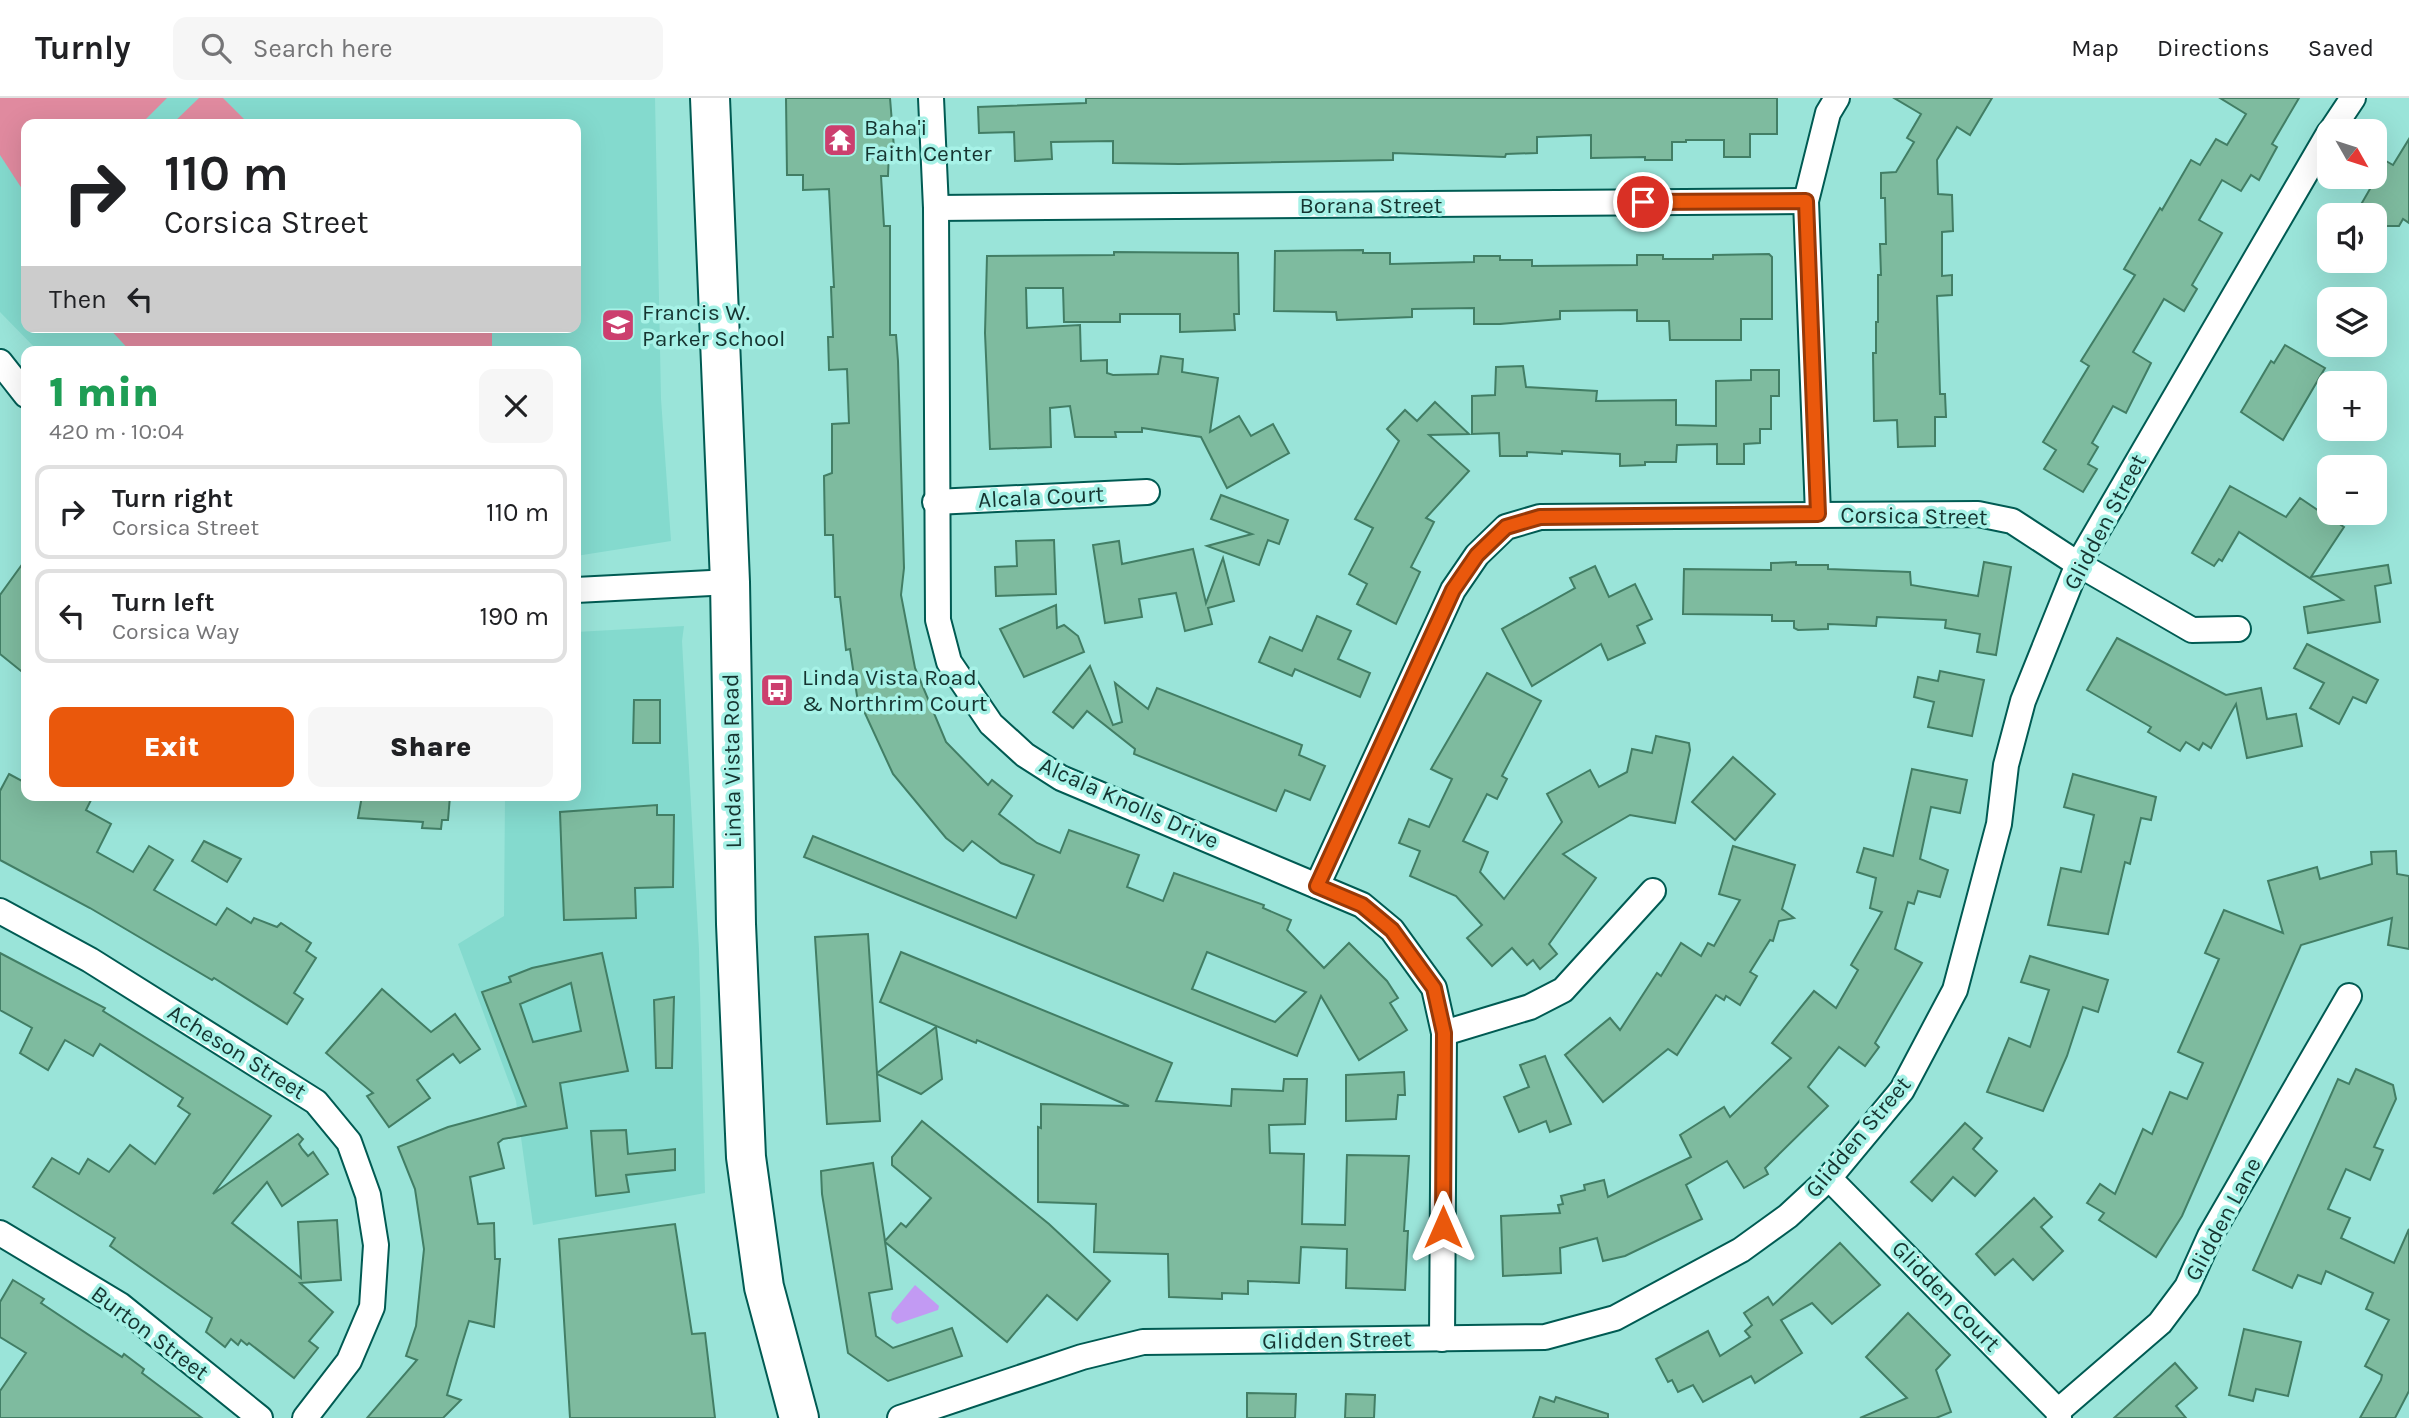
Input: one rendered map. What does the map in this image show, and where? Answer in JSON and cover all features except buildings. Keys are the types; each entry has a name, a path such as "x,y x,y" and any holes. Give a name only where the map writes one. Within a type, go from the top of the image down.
{"main road":[{"name":"Linda Vista Road","path":"710,98 730,582 734,876 746,1157 764,1287 799,1418"}],"street":[{"name":"Alcala Knolls Drive","path":"931,98 936,208 935,502 938,620 949,663 991,724 1025,755 1061,778 1362,905 1392,930 1434,988 1444,1033 1442,1339"},
{"path":"1818,514 1806,201 1828,113 1837,98"},
{"name":"Glidden Street","path":"2339,119 2353,98"},
{"name":"Glidden Street","path":"900,1418 1082,1357 1143,1342 1545,1337 1615,1318 1741,1250 1788,1216 1829,1178 1902,1090 1955,990 1999,824 2006,765 2023,701 2078,564 2317,154"},
{"name":"Borana Street","path":"936,208 1806,201"},
{"path":"0,362 21,389"},
{"name":"Alcala Court","path":"935,502 1147,492"},
{"name":"Corsica Street","path":"1317,886 1453,590 1477,555 1506,527 1540,517 1978,514 2012,521 2078,564 2192,630 2238,629"},
{"path":"581,590 730,582"},
{"path":"1444,1033 1530,1007 1563,990 1653,891"},
{"name":"Acheson Street","path":"0,911 90,960 316,1102 349,1142 368,1195 374,1233 372,1307 349,1360 306,1418"},
{"name":"Glidden Lane","path":"2058,1415 2160,1323 2187,1287 2210,1236 2349,996"},
{"name":"Glidden Court","path":"1829,1178 2058,1415"},
{"name":"Burton Street","path":"0,1233 120,1304 260,1418"}],"shaded area":[{"name":"Francis W. Parker School","path":"0,98 655,98 661,399 671,541 581,555 581,346 33,346 0,312"},
{"path":"0,98 167,98 146,119 21,119 21,187 0,155"},
{"path":"199,98 223,98 244,119 177,119"},
{"path":"114,333 492,333 492,346 125,346"},
{"path":"684,626 682,641 699,949 705,1193 533,1225 516,1101 458,944 504,916 505,801 581,801 581,632"},
{"path":"915,1285 939,1306 938,1310 897,1324 891,1319 892,1313"}],"place":[{"name":"Baha'i Faith Center","path":"840,140"},
{"name":"Francis W. Parker School","path":"618,325"},
{"name":"Linda Vista Road & Northrim Court","path":"777,690"}],"route":[{"path":"1443,1227 1444,1033 1434,988 1392,930 1362,905 1317,886 1453,590 1477,555 1506,527 1540,517 1818,514 1806,201 1643,202"}]}
